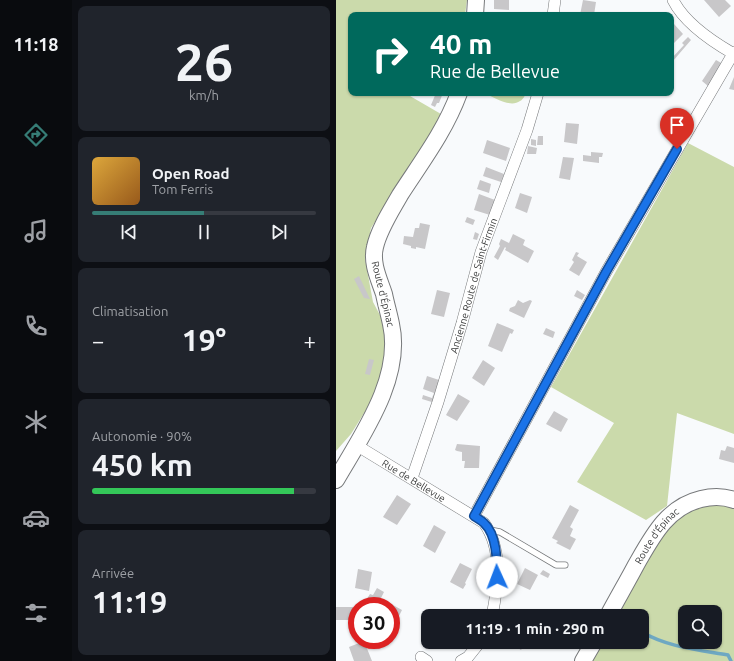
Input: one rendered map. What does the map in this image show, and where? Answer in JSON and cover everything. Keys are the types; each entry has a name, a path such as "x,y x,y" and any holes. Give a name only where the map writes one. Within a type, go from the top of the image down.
{"main road":[{"path":"475,12 476,0"},
{"name":"Route d'Épinac","path":"338,474 356,445 383,392 389,376 393,357 394,340 374,260 375,247 392,209 442,132 452,113 458,96"},
{"name":"Route d'Épinac","path":"612,609 653,536 666,518 679,508 695,500 709,497 724,497 734,500"},
{"path":"583,661 590,649"}],"street":[{"path":"554,12 555,0"},
{"path":"474,516 606,272 734,53 701,32 685,16 673,0"},
{"name":"Ancienne Route de Saint-Firmin","path":"412,478 438,402 462,323 481,252 527,130 537,96"},
{"name":"Rue de Bellevue","path":"356,445 474,516 484,523 490,530"},
{"path":"490,530 494,542 497,563 497,590 493,609"},
{"path":"461,661 468,658 475,649"}],"lane":[{"path":"490,530 500,532 556,565 566,565"}],"green space":[{"path":"336,0 467,0 465,12 348,12 348,96 410,96 441,114 430,137 371,228 365,259 373,302 381,317 387,342 383,374 366,410 351,434 336,451"},
{"path":"491,96 524,96 516,103 502,102"},
{"path":"688,143 734,167 734,434 677,413 667,506 646,520 577,482 614,423 551,387"},
{"path":"714,503 734,508 734,661 589,661 596,649 649,649 649,609 619,609 665,528 694,508"}],"building":[{"path":"494,0 509,0 509,10 494,9"},
{"path":"583,0 596,2 594,12 581,12"},
{"path":"704,0 725,0 731,6 719,17"},
{"path":"674,24 683,34 674,43"},
{"path":"688,37 691,40 674,60 674,56 684,45 682,43"},
{"path":"716,60 723,64 708,86 702,81"},
{"path":"734,77 734,90 729,89"},
{"path":"435,96 442,96 439,103 437,103 435,107 431,105"},
{"path":"566,123 579,124 577,144 564,142"},
{"path":"538,136 543,136 543,145 537,145"},
{"path":"531,139 536,140 536,146 531,145"},
{"path":"487,140 510,148 506,161 483,153"},
{"path":"528,146 537,148 536,154 527,154"},
{"path":"591,152 603,153 602,157 599,157 599,163 583,161 583,155 591,156"},
{"path":"563,157 574,158 570,180 559,178"},
{"path":"486,167 504,174 501,182 483,176"},
{"path":"480,180 491,184 489,193 477,189"},
{"path":"520,193 532,197 527,213 515,208"},
{"path":"479,194 495,200 490,215 474,210"},
{"path":"467,217 475,220 473,225 465,222"},
{"path":"420,223 430,225 425,249 416,247 416,249 411,248 411,246 403,244 404,236 413,237 415,228 419,228"},
{"path":"475,232 479,234 477,240 473,239"},
{"path":"513,234 525,240 523,245 534,251 528,263 505,250 505,247 498,260 494,257 500,246 499,244 501,239 509,243"},
{"path":"576,252 579,253 577,256 587,262 579,276 569,270 574,262 572,260"},
{"path":"359,276 370,299 364,298 354,279"},
{"path":"437,290 450,293 444,317 431,314"},
{"path":"577,290 585,295 582,300 574,296"},
{"path":"518,300 523,303 530,300 532,301 524,318 509,311 510,308 515,306"},
{"path":"497,323 514,330 512,334 510,333 502,352 488,346"},
{"path":"546,328 555,332 553,338 543,334"},
{"path":"369,359 374,360 370,375 365,374"},
{"path":"483,360 495,368 484,386 472,378"},
{"path":"427,376 442,381 435,403 422,399 423,395 432,398 434,393 423,389"},
{"path":"458,394 470,401 457,421 446,415"},
{"path":"554,411 568,419 561,432 546,424"},
{"path":"457,444 480,446 479,468 464,468 465,461 462,461 462,452 455,450"},
{"path":"727,446 734,448 734,463 719,459 721,450 725,451"},
{"path":"397,495 411,504 397,525 383,517"},
{"path":"570,505 579,510 570,527 573,529 570,536 576,539 570,550 556,543 558,541 552,538"},
{"path":"434,525 446,532 435,553 423,546"},
{"path":"460,563 472,569 463,589 450,582"},
{"path":"525,568 538,575 530,590 517,584"},
{"path":"358,569 372,572 369,591 355,588"},
{"path":"543,570 550,574 548,578 540,574"},
{"path":"377,588 384,592 382,597 368,597 370,594 373,595"},
{"path":"336,607 348,607 348,620 336,620"},
{"path":"350,649 367,649 372,661 354,661"}],"waterway":[{"path":"649,636 673,645 728,655 731,661"}],"route":[{"path":"497,577 494,542 490,530 484,523 474,516 606,272 677,149"}]}
